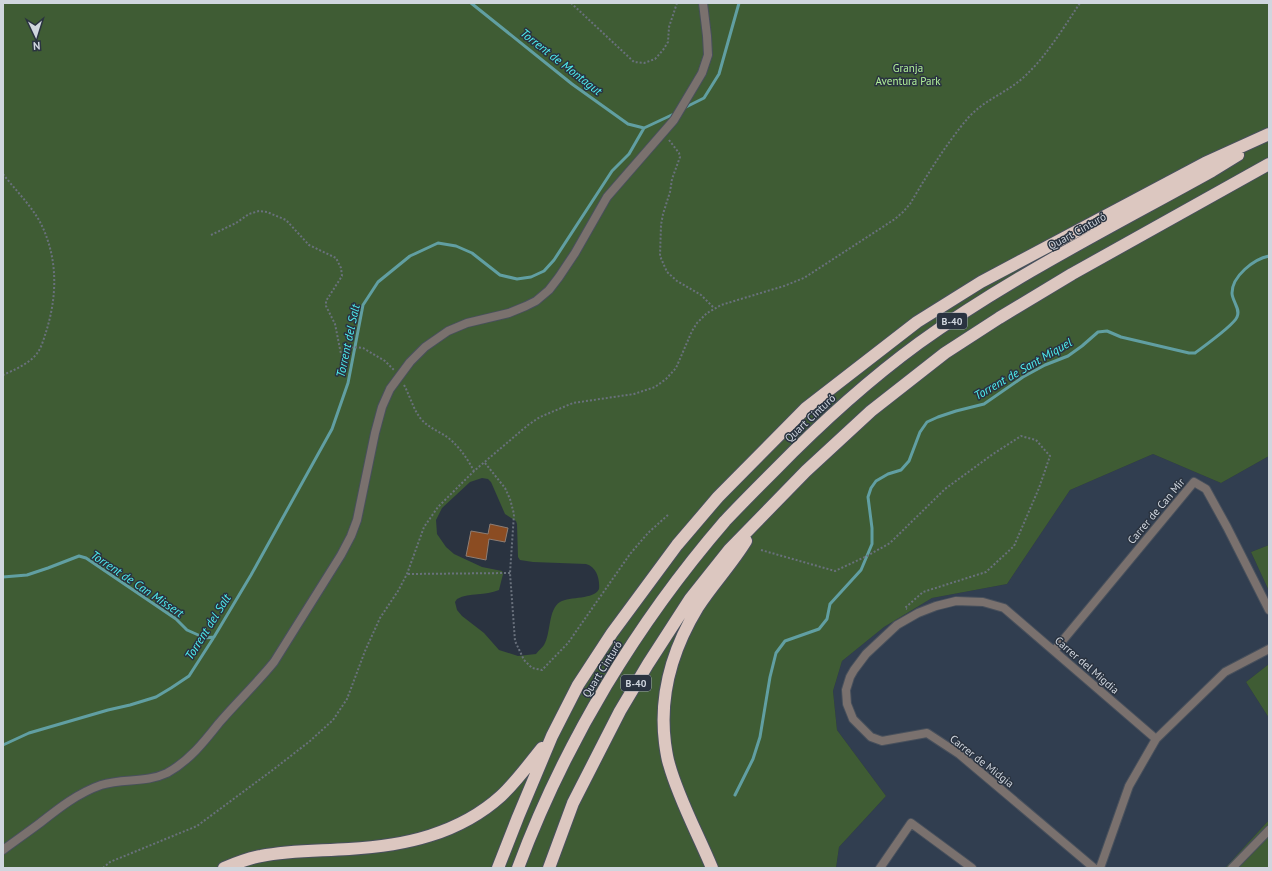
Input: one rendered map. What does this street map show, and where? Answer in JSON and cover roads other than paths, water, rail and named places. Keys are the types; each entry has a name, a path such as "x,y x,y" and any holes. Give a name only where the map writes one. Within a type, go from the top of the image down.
{"highway":[{"path":"498,868 552,736 578,685 612,633 678,545 718,497 806,408 917,322 981,282 1205,163 1269,135"},
{"name":"Quart Cinturó","path":"518,868 528,840 572,745 630,648 685,570 726,520 798,446 838,409 875,378 918,344 972,307 1025,275 1212,172 1269,135"},
{"name":"B-40","path":"548,868 573,803 620,711 690,599 729,550 806,471 877,406 945,353 1072,274 1269,164"},
{"path":"712,868 675,784 668,763 664,736 664,711 667,682 672,662 680,641 698,608 743,547 760,519"},
{"path":"224,868 261,856 298,851 351,849 390,845 415,840 445,831 468,820 501,796 518,778 552,736"}],"street":[{"path":"3,850 60,806 80,794 102,785 151,778 166,773 176,767 194,754 261,678 274,662 352,536 357,520 375,433 382,407 390,389 410,362 425,347 448,331 467,323 509,313 536,301 549,290 575,253 607,197 674,120 702,73 708,55 703,3"},
{"name":"Carrer de Can Mir","path":"1054,651 1194,482 1206,489 1227,526 1269,610"},
{"name":"Carrer de Midgia","path":"1004,608 983,602 956,602 936,606 918,613 897,625 866,654 854,670 846,690 847,704 853,719 871,737 882,741 927,733 959,754 1094,868"},
{"name":"Carrer del Migdia","path":"1004,608 1156,739"},
{"path":"1100,868 1129,786 1156,739 1225,672 1269,649"},
{"path":"880,868 911,823 972,868"},
{"path":"1232,868 1269,830"}],"waterway":[{"name":"Torrent de Montagut","path":"471,3 572,84 628,124 644,128"},
{"name":"Torrent del Salt","path":"684,108 704,98 719,74 739,3"},
{"name":"Torrent del Salt","path":"3,745 29,733 156,697 189,676 251,575 332,429 348,383 363,305 378,282 410,256 438,243 456,246 472,253 500,275 517,279 531,277 544,271 554,260 612,171 629,154 644,128 676,113"},
{"name":"Torrent de Sant Miquel","path":"735,795 753,759 760,737 770,677 776,653 785,641 819,629 827,619 830,604 861,570 872,544 872,528 868,497 871,488 876,481 888,474 901,470 909,461 920,432 927,422 956,411 984,404 1023,377 1045,365 1068,356 1098,332 1107,331 1121,337 1189,353 1195,353 1235,321 1238,311 1232,293 1236,280 1245,269 1257,261 1269,256"},
{"name":"Torrent de Can Missert","path":"3,577 27,575 79,556 86,558 176,619 187,630 205,638 214,637"}],"park label":[{"name":"Granja Aventura Park","path":"908,74"}]}
